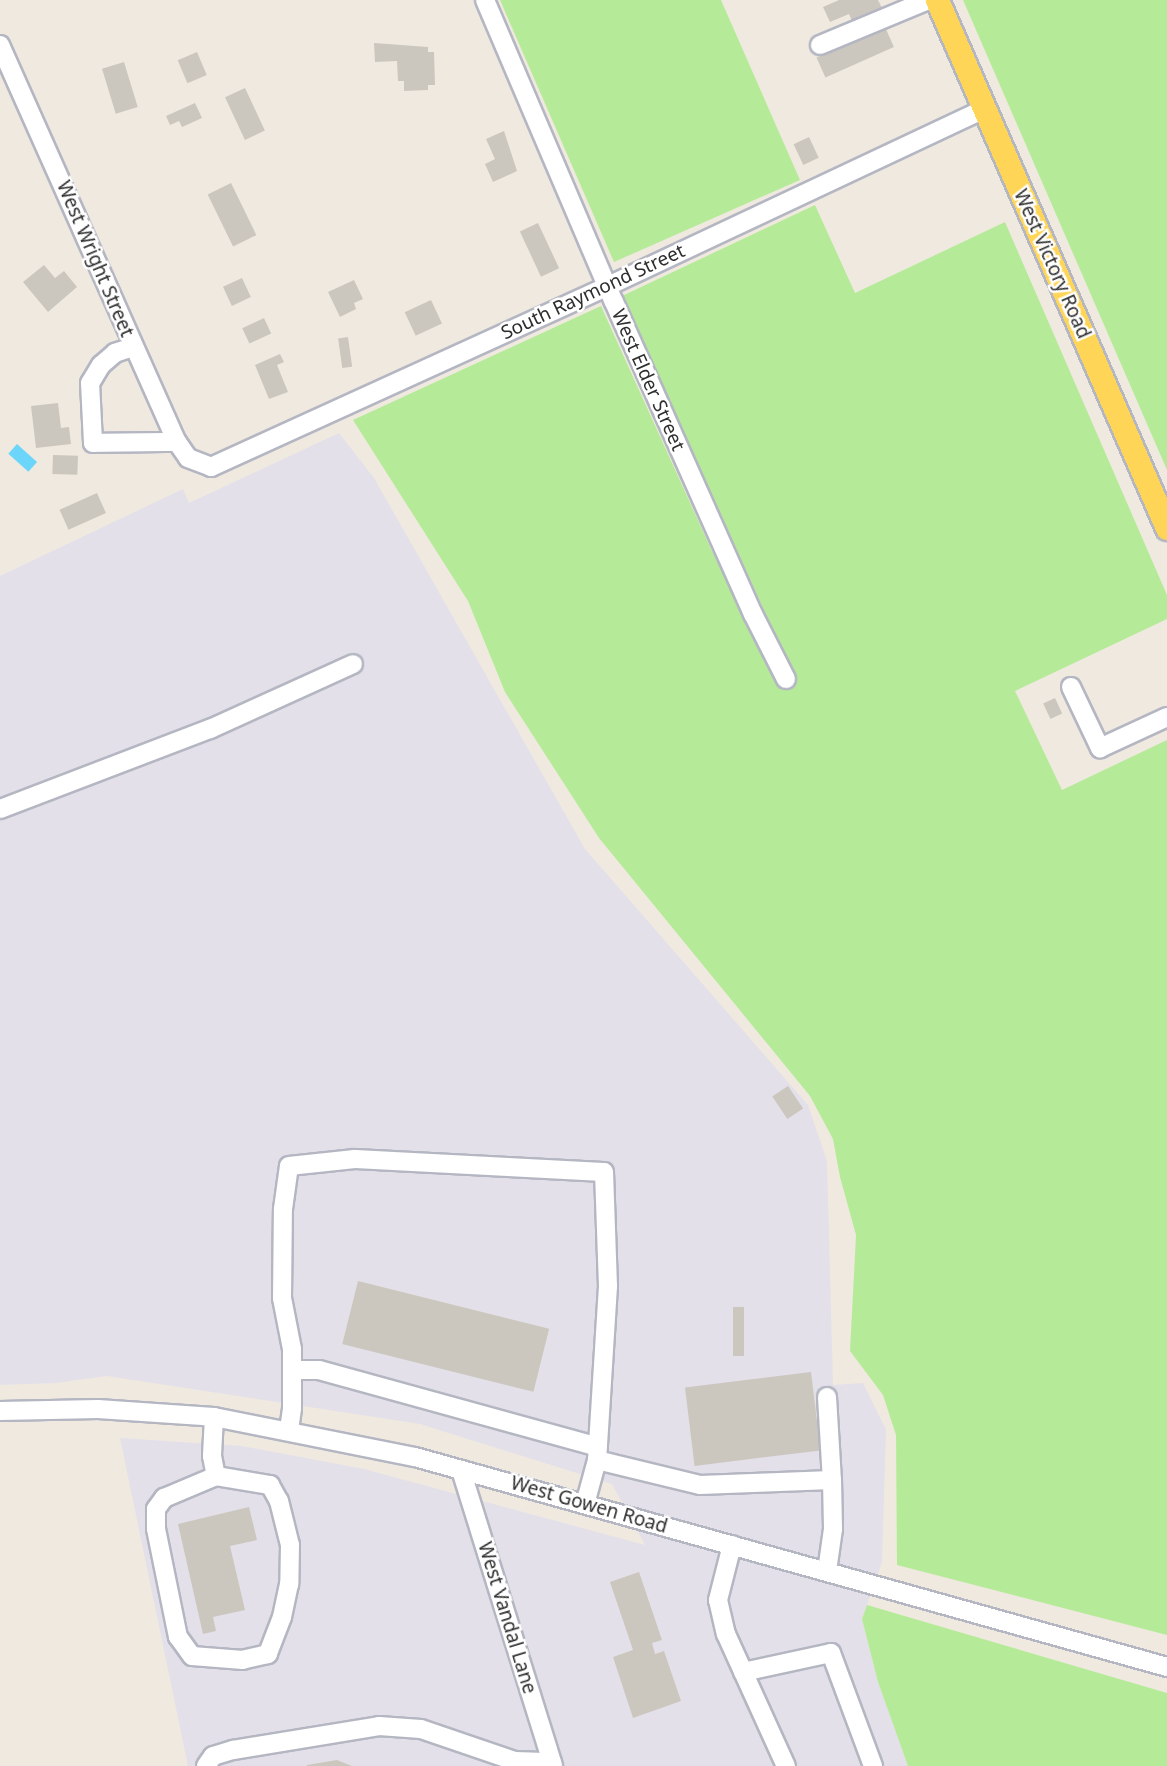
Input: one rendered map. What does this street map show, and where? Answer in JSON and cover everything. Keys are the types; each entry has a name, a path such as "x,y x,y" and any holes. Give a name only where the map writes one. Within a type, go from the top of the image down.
{"main road":[{"name":"West Victory Road","path":"937,0 1166,522"}],"street":[{"name":"West Elder Street","path":"485,0 752,614 786,679"},
{"path":"820,45 928,0"},
{"name":"West Wright Street","path":"0,45 177,442 188,458 200,465"},
{"name":"South Raymond Street","path":"200,465 219,465 984,109"},
{"path":"133,347 115,354 102,365 90,383 93,443 177,442"},
{"path":"0,809 210,729 353,664"},
{"path":"1072,687 1100,748 1167,717"},
{"path":"289,1430 292,1349 282,1298 283,1209 289,1166 355,1158 604,1172 608,1286 597,1453 585,1504"},
{"path":"292,1370 320,1370 699,1485 832,1480"},
{"path":"827,1397 833,1529 827,1571"},
{"name":"West Gowen Road","path":"0,1411 98,1409 214,1417 289,1430 461,1470 1167,1667"},
{"path":"214,1417 212,1456 216,1476"},
{"name":"West Vandal Lane","path":"461,1470 553,1764"},
{"path":"216,1476 270,1485 279,1502 290,1545 289,1584 282,1616 268,1654 243,1660 192,1656 178,1637 156,1529 156,1509 164,1498 216,1476"},
{"path":"732,1545 718,1600 726,1634 786,1766"},
{"path":"743,1672 831,1653 873,1766"},
{"path":"206,1766 213,1756 233,1750 379,1726 421,1729 514,1761 553,1764"}],"shaded area":[{"path":"339,433 374,478 585,849 808,1105 827,1161 833,1385 863,1383 886,1430 882,1562 862,1619 878,1682 908,1766 188,1766 120,1438 242,1446 364,1469 645,1545 612,1484 420,1424 107,1376 55,1383 0,1385 0,576 183,489 189,503"}],"green space":[{"path":"500,0 721,0 800,180 614,262"},
{"path":"963,0 1167,0 1167,470"},
{"path":"815,205 855,293 1005,222 1167,595 1167,619 1015,691 1062,790 1167,740 1167,1635 897,1565 896,1435 883,1395 850,1351 856,1235 833,1139 810,1096 599,838 505,692 468,601 353,420 601,306 711,549 781,690 796,681 622,296"},
{"path":"867,1605 1167,1693 1167,1766 908,1766 878,1682 862,1619"}],"water":[{"path":"17,444 37,462 28,472 8,454"}],"building":[{"path":"839,0 878,0 883,10 853,23 849,14 830,22 823,7"},
{"path":"885,27 894,47 825,78 816,58"},
{"path":"374,43 428,47 428,52 434,52 435,85 428,85 428,90 404,91 404,81 398,81 397,61 375,62"},
{"path":"197,52 207,75 187,83 178,60"},
{"path":"124,62 138,107 116,114 102,69"},
{"path":"245,88 265,131 245,140 225,97"},
{"path":"195,103 202,118 182,127 179,121 170,125 166,116"},
{"path":"504,131 517,171 493,182 485,164 495,159 486,139"},
{"path":"809,137 819,158 803,165 794,144"},
{"path":"231,183 256,235 233,247 208,194"},
{"path":"538,223 559,268 541,277 520,231"},
{"path":"44,265 55,278 64,271 77,287 48,312 23,282"},
{"path":"242,278 251,297 232,306 223,287"},
{"path":"354,280 363,299 354,303 356,309 340,317 328,292"},
{"path":"431,300 442,324 416,336 405,312"},
{"path":"264,318 271,333 249,344 242,328"},
{"path":"348,337 352,367 342,368 338,338"},
{"path":"280,354 284,362 277,365 288,392 269,399 255,365"},
{"path":"58,403 61,428 69,427 71,444 36,448 31,406"},
{"path":"53,455 78,456 77,475 52,474"},
{"path":"97,493 106,513 68,530 60,510"},
{"path":"1055,698 1062,713 1050,719 1043,703"},
{"path":"788,1086 803,1108 787,1119 772,1097"},
{"path":"358,1281 549,1329 533,1392 342,1344"},
{"path":"733,1307 744,1307 744,1356 733,1356"},
{"path":"811,1372 821,1450 695,1466 685,1387"},
{"path":"249,1507 257,1540 230,1546 245,1610 213,1617 216,1631 203,1634 178,1524"},
{"path":"639,1572 662,1640 652,1643 655,1654 664,1651 681,1701 633,1718 613,1657 633,1650 610,1582"},
{"path":"337,1760 352,1766 307,1766 307,1765"}]}
